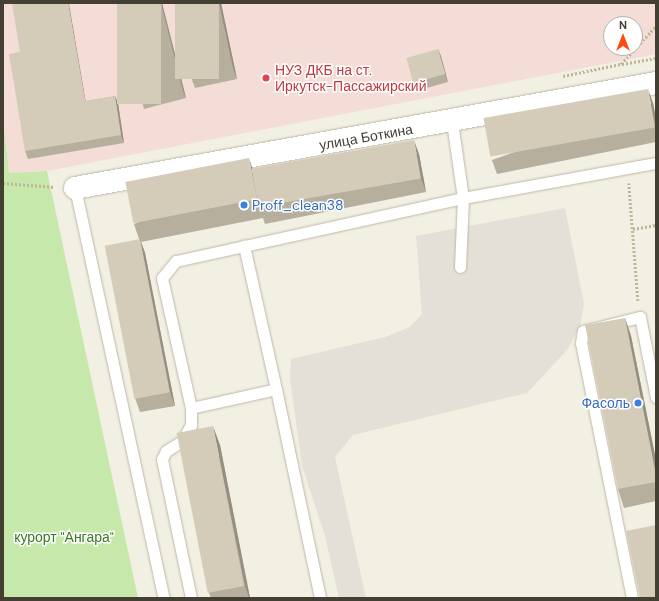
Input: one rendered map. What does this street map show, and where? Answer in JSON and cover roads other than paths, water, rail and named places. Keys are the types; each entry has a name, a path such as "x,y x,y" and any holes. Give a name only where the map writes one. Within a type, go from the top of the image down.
{"street":[{"name":"улица Боткина","path":"75,188 452,122 656,83"}],"lane":[{"path":"452,122 463,198 460,267"},
{"path":"191,598 162,459 166,451 182,441 191,426 191,408 162,278 176,261 463,198 656,163"},
{"path":"75,188 164,598"},
{"path":"244,246 320,598"},
{"path":"632,598 581,343 583,331 640,317 656,397"},
{"path":"191,408 276,389"}],"place":[{"name":"НУЗ ДКБ на ст. Иркутск-Пассажирский","path":"266,78"},
{"name":"Proff_clean38","path":"244,205"},
{"name":"Фасоль","path":"638,403"}],"park label":[{"name":"курорт \"Ангара\"","path":"64,537"}]}
